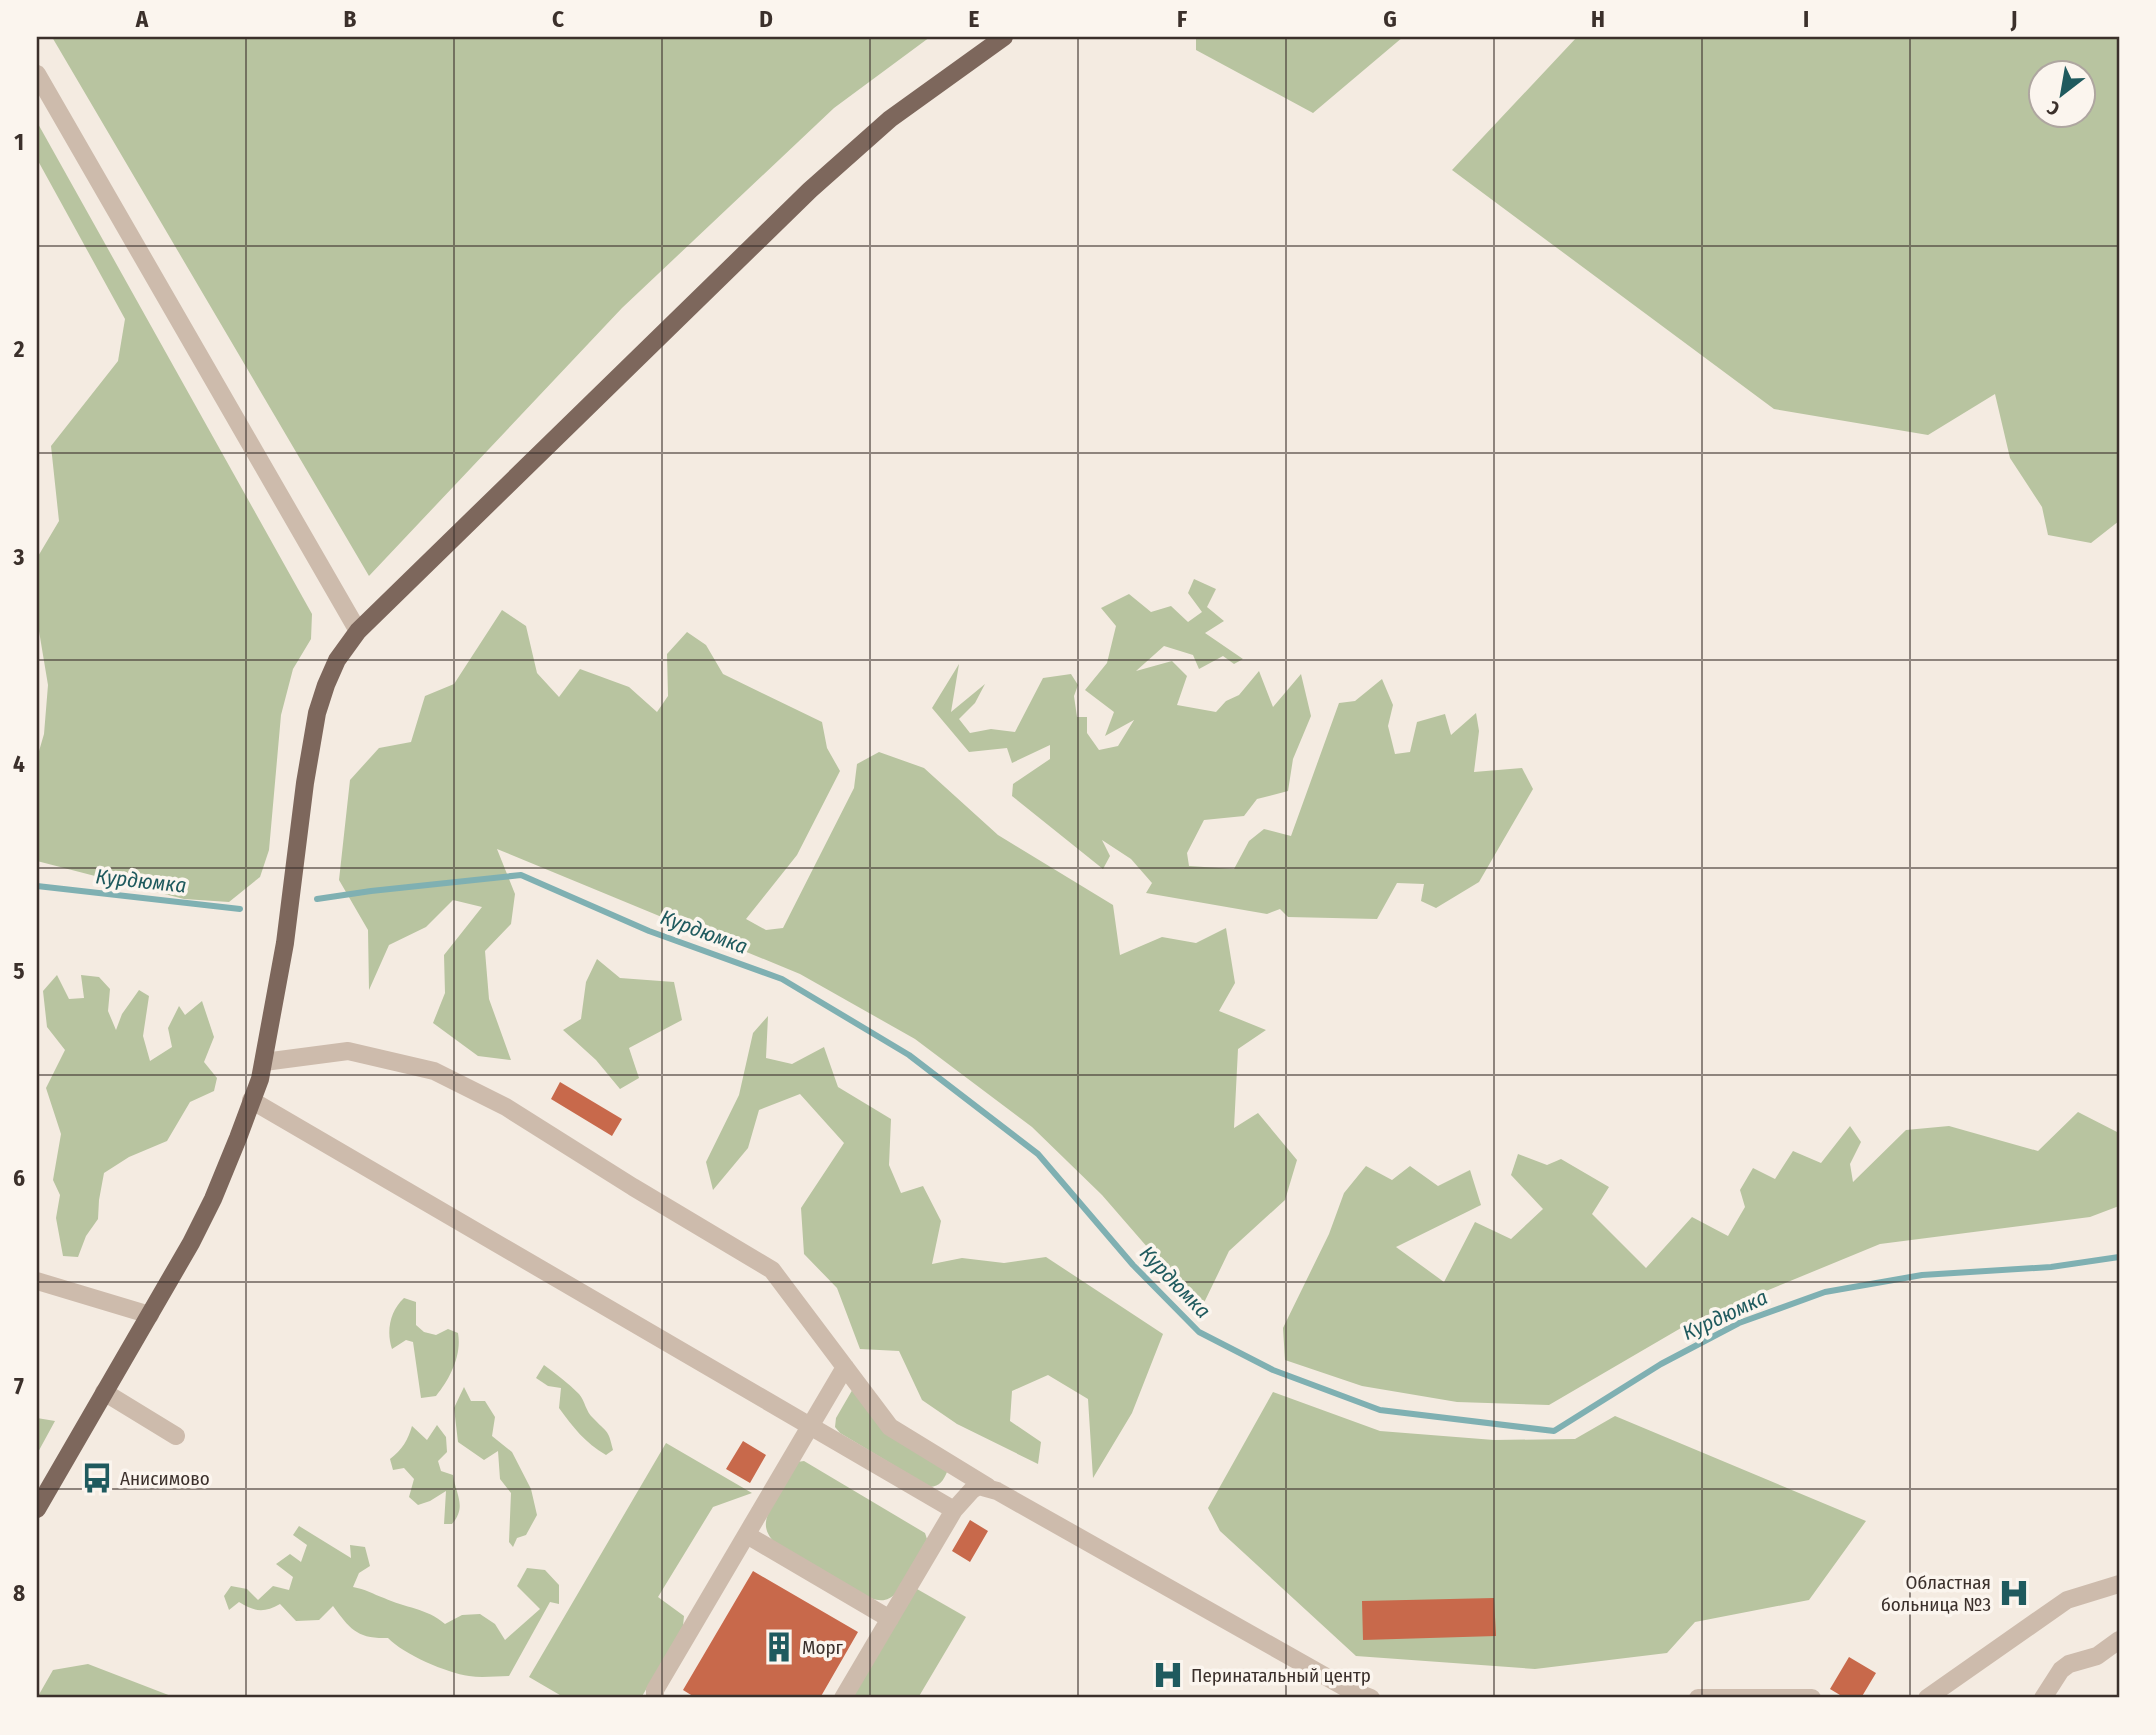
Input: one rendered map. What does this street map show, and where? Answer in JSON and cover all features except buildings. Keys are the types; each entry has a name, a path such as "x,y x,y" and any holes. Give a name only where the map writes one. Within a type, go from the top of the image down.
{"main road":[{"path":"37,1509 150,1315 213,1199 238,1138 264,1062 285,943 305,783 317,713 337,660 358,631 810,190 890,119 1003,37"}],"street":[{"path":"37,74 358,631"},
{"path":"264,1062 348,1051 434,1071 506,1107 772,1270 890,1427 988,1487 1346,1688 1371,1698"},
{"path":"251,1100 954,1510"},
{"path":"37,1280 150,1315"},
{"path":"655,1698 655,1689 845,1367"},
{"path":"104,1392 176,1436"},
{"path":"843,1698 954,1510 972,1490 979,1486 988,1487"},
{"path":"747,1535 890,1619"},
{"path":"1927,1698 2067,1600 2119,1584"},
{"path":"2043,1698 2061,1670 2069,1664 2097,1656 2119,1640"},
{"path":"1698,1698 1812,1698"}],"green space":[{"path":"52,37 930,37 834,108 622,308 369,576"},
{"path":"1196,37 1403,37 1313,113 1196,50"},
{"path":"1577,37 2119,37 2119,521 2091,543 2048,535 2042,507 2010,458 1995,394 1928,435 1774,409 1452,170"},
{"path":"37,122 312,614 311,639 293,669 281,715 269,850 260,877 229,902 184,899 37,861 37,758 44,734 48,685 37,619 37,558 59,521 51,446 118,361 125,319 37,159"},
{"path":"1194,579 1216,589 1207,607 1224,621 1205,633 1243,659 1234,664 1223,656 1199,669 1193,655 1164,646 1136,671 1172,661 1187,676 1177,705 1216,712 1226,701 1239,695 1259,671 1273,707 1301,674 1311,716 1293,759 1288,791 1257,799 1244,816 1204,820 1187,853 1189,866 1234,869 1249,841 1264,829 1291,836 1339,703 1355,701 1382,679 1393,705 1388,726 1395,754 1410,752 1417,722 1445,714 1451,735 1476,713 1479,731 1474,772 1522,768 1533,789 1479,882 1436,908 1421,901 1424,884 1397,883 1377,919 1288,917 1280,909 1267,914 1146,893 1152,883 1131,859 1102,840 1110,856 1103,869 1012,796 1013,784 1050,759 1050,745 1012,763 1007,748 969,752 932,708 959,664 951,712 985,684 975,703 959,719 970,733 991,729 1015,732 1043,678 1071,674 1078,685 1074,696 1077,717 1087,717 1087,733 1099,750 1118,746 1134,720 1105,736 1114,712 1085,690 1107,663 1116,626 1101,608 1129,594 1151,612 1171,606 1188,622 1202,612 1188,593"},
{"path":"502,610 526,626 537,673 559,697 580,669 629,687 657,712 668,696 667,654 687,632 706,645 723,674 822,722 827,748 840,771 797,855 746,919 766,930 783,928 854,788 857,764 879,752 924,768 998,835 1113,905 1120,955 1162,937 1196,943 1226,928 1235,983 1219,1011 1266,1030 1238,1049 1234,1128 1258,1113 1297,1160 1285,1200 1229,1251 1201,1309 1102,1195 1032,1127 915,1039 800,974 497,849 515,894 511,924 485,951 489,999 511,1060 478,1056 433,1023 445,993 444,955 482,907 453,900 426,927 389,945 369,990 368,930 339,880 350,780 379,748 411,742 425,696 454,684"},
{"path":"597,959 620,978 674,982 682,1020 629,1048 639,1078 620,1089 596,1060 563,1030 581,1019 586,982"},
{"path":"57,975 69,999 84,998 81,975 99,977 110,989 108,1011 116,1030 122,1014 139,990 149,996 143,1036 150,1061 172,1047 168,1028 179,1006 185,1015 202,1001 214,1037 204,1062 217,1078 214,1091 190,1102 167,1141 129,1157 104,1173 98,1219 86,1236 78,1257 63,1256 56,1218 60,1195 53,1180 61,1134 46,1088 65,1050 47,1027 43,991"},
{"path":"768,1016 766,1058 792,1064 824,1047 838,1087 891,1119 889,1165 901,1193 923,1186 941,1221 932,1264 962,1258 1004,1263 1046,1257 1163,1334 1132,1413 1093,1478 1088,1399 1048,1375 1012,1391 1010,1421 1041,1442 1038,1464 957,1424 922,1400 899,1351 860,1349 837,1288 804,1254 801,1208 844,1143 800,1094 759,1110 748,1148 713,1190 706,1162 739,1095 753,1033"},
{"path":"2078,1112 2119,1133 2119,1206 2090,1217 1880,1244 1693,1321 1549,1405 1457,1402 1362,1386 1285,1360 1283,1328 1329,1234 1344,1193 1366,1166 1392,1180 1410,1166 1438,1186 1470,1170 1481,1205 1396,1247 1444,1282 1475,1222 1511,1239 1543,1209 1511,1175 1518,1154 1547,1165 1561,1159 1609,1187 1592,1214 1646,1268 1692,1217 1728,1236 1745,1207 1740,1190 1753,1168 1775,1179 1793,1151 1821,1163 1850,1126 1861,1142 1850,1164 1853,1182 1906,1130 1949,1126 2038,1151"},
{"path":"404,1298 416,1302 416,1325 424,1332 436,1335 448,1329 458,1333 454,1366 436,1396 421,1398 413,1342 406,1340 392,1349 390,1322 395,1309"},
{"path":"544,1365 579,1394 591,1416 608,1434 613,1450 606,1455 586,1440 569,1422 559,1408 561,1388 548,1386 536,1378"},
{"path":"464,1387 471,1401 485,1401 495,1417 492,1436 512,1452 531,1489 537,1515 526,1535 517,1538 513,1547 509,1542 511,1493 500,1479 498,1451 484,1460 458,1442 454,1408"},
{"path":"854,1387 945,1467 947,1472 941,1482 930,1487 840,1433 835,1427 836,1418"},
{"path":"1273,1392 1380,1431 1494,1440 1575,1439 1615,1416 1866,1521 1809,1600 1695,1622 1667,1653 1535,1669 1356,1656 1220,1531 1208,1508"},
{"path":"37,1418 55,1421 37,1454"},
{"path":"437,1425 446,1437 447,1452 438,1461 441,1471 453,1475 460,1506 452,1524 444,1524 446,1491 418,1505 409,1497 414,1479 404,1468 393,1470 390,1459 404,1444 412,1426 427,1440"},
{"path":"666,1443 752,1493 713,1507 658,1597 684,1616 683,1626 641,1698 565,1698 529,1677"},
{"path":"804,1461 925,1533 927,1539 897,1592 890,1598 880,1600 868,1597 774,1542 769,1535 766,1522 771,1508 797,1462"},
{"path":"299,1526 351,1558 350,1545 365,1547 370,1566 359,1573 353,1587 423,1611 445,1624 462,1615 480,1614 495,1624 505,1640 540,1609 517,1586 527,1568 545,1570 559,1585 559,1604 550,1602 509,1676 484,1677 449,1671 414,1656 388,1638 361,1634 344,1621 333,1606 319,1620 296,1621 280,1604 260,1610 239,1602 229,1610 224,1596 231,1586 247,1589 258,1600 273,1586 289,1590 293,1577 276,1564 290,1554 301,1562 307,1545 293,1535"},
{"path":"917,1589 966,1617 918,1698 852,1698"},
{"path":"88,1664 182,1698 37,1698 53,1670"}],"waterway":[{"name":"Курдюмка","path":"317,899 521,875 649,931 782,979 909,1055 1038,1154 1133,1265 1199,1332 1273,1370 1380,1410 1554,1431 1661,1364 1739,1323 1825,1292 1922,1275 2051,1267 2119,1257"},
{"name":"Курдюмка","path":"37,886 240,909"}],"place":[{"name":"Анисимово","path":"97,1478"},
{"name":"Областная больница №3","path":"2014,1593"},
{"name":"Морг","path":"779,1647"},
{"name":"Перинатальный центр","path":"1168,1675"}]}
